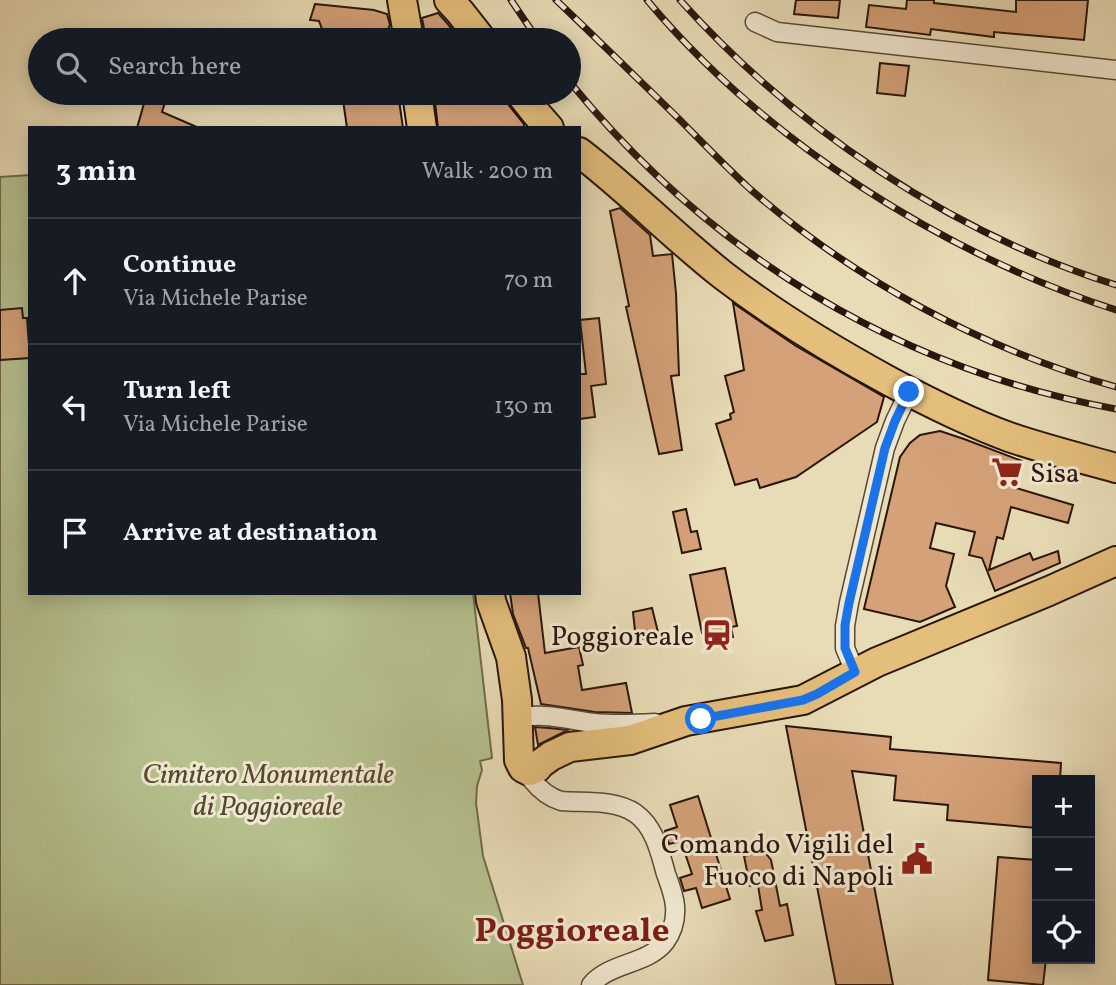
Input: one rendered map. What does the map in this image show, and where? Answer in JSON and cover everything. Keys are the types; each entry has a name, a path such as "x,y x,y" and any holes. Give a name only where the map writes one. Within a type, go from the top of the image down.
{"main road":[{"path":"402,0 408,28"},
{"path":"449,0 473,28"},
{"path":"419,105 422,126"},
{"path":"529,105 548,126"},
{"path":"581,154 699,256 748,294 863,366 967,420 1008,436 1116,468"},
{"path":"491,597 510,657 517,700 519,760 523,768 529,771 537,768 536,772 559,751 570,747 631,740 686,721 803,700 855,672 1116,561"}],"street":[{"path":"755,22 777,32 1116,70"},
{"path":"855,672 845,648 849,603 885,448 909,392"},
{"path":"523,717 538,714 593,723 620,724 686,721"},
{"path":"536,772 546,794 553,799 614,805 625,808 643,820 657,844 673,894 673,926 663,944 656,950 604,973 591,985"},
{"path":"601,985 606,976 620,966"}],"green space":[{"name":"Cimitero Monumentale di Poggioreale","path":"28,175 28,595 473,595 492,758 480,761 482,770 476,803 483,856 523,985 0,985 0,177"}],"building":[{"path":"796,0 840,0 838,18 794,14"},
{"path":"907,0 934,0 934,3 1016,12 1016,0 1088,0 1084,40 994,32 994,37 931,29 930,35 866,27 869,5 906,9"},
{"path":"315,4 374,10 387,14 390,25 388,28 322,28 319,21 310,20"},
{"path":"438,13 451,28 424,28 422,18"},
{"path":"880,63 909,66 905,96 877,93"},
{"path":"144,105 164,105 162,112 194,126 138,126"},
{"path":"344,105 400,105 403,126 347,126"},
{"path":"435,105 509,105 524,124 524,126 438,126"},
{"path":"620,208 650,235 653,256 672,254 679,375 671,376 682,450 659,454 626,307 629,306 610,211"},
{"path":"733,303 796,346 884,397 877,422 796,477 760,488 757,479 735,485 716,424 731,419 730,414 734,412 725,376 744,370"},
{"path":"22,308 23,318 27,318 28,358 0,360 0,310"},
{"path":"599,318 606,384 591,386 595,417 581,419 581,374 586,374 581,320"},
{"path":"940,431 1022,461 1016,488 1073,505 1068,523 1011,507 1003,539 997,537 989,570 1030,553 1033,560 1058,551 1060,563 995,591 982,558 969,555 975,532 936,523 930,548 954,554 946,586 955,607 920,622 864,609 900,457 920,435"},
{"path":"686,509 691,532 697,531 701,549 682,553 673,512"},
{"path":"725,568 737,626 731,627 733,637 708,642 706,632 702,633 690,575"},
{"path":"510,595 538,595 545,653 579,647 583,665 578,666 582,690 626,683 632,713 595,712 541,704 528,648 513,614"},
{"path":"652,608 659,636 636,640 633,612"},
{"path":"786,726 891,737 890,749 1061,763 1060,775 1032,775 1032,828 947,820 948,805 894,800 896,776 852,771 893,985 836,985"},
{"path":"535,727 549,728 568,730 538,745"},
{"path":"698,796 730,899 702,908 696,888 684,891 680,878 692,874 681,841 669,844 665,831 677,827 670,805"},
{"path":"764,851 771,860 780,906 787,904 793,935 765,941 756,911 762,910 758,885 750,886 744,856"},
{"path":"998,857 1032,860 1032,964 1045,964 1043,985 988,980"}],"railway":[{"path":"511,0 530,28"},
{"path":"556,0 750,189 833,253 922,308 969,331 1017,353 1116,387"},
{"path":"647,0 694,51 746,100 801,145 861,187 922,224 986,257 1051,286 1116,310"},
{"path":"680,0 725,47 773,91 825,133 879,171 994,237 1116,285"},
{"path":"581,95 624,143 683,199 746,250 813,295 884,333 958,365 1035,390 1116,409"}],"place":[{"name":"Sisa","path":"1007,472"},
{"name":"Poggioreale","path":"717,635"},
{"name":"Comando Vigili del Fuoco di Napoli","path":"917,859"}],"district":[{"name":"Poggioreale","path":"572,929"}],"route":[{"path":"701,719 803,700 855,672 845,648 849,603 885,448 909,392"}]}
